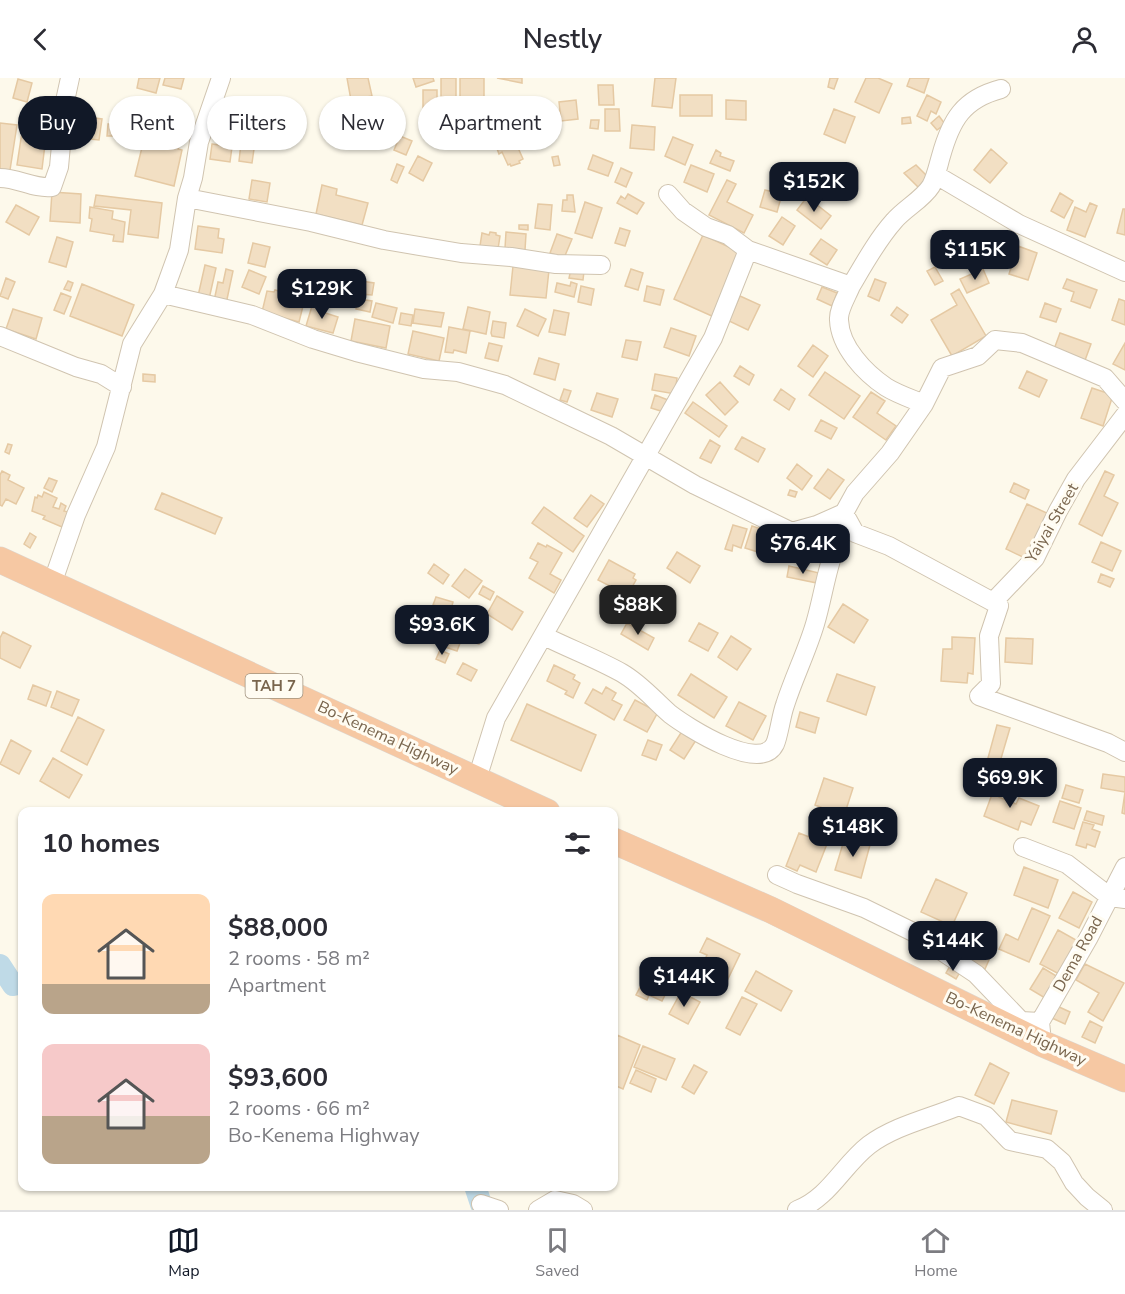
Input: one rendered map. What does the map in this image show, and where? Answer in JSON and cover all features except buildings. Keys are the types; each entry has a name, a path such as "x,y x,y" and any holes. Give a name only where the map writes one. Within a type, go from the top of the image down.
{"highway":[{"name":"Bo-Kenema Highway","path":"0,560 536,807"},
{"name":"Bo-Kenema Highway","path":"618,843 1041,1033 1125,1079"}],"street":[{"path":"0,178 9,178 43,188 52,187 59,167 65,101 70,78"},
{"path":"52,584 76,515 106,447 132,344 163,294 179,250 186,198 193,178 199,142 221,78"},
{"path":"924,404 887,388 866,370 850,351 842,335 838,319 851,286 879,240 904,210 926,192 936,176 947,133 956,117 971,102 986,93 1001,89"},
{"path":"936,176 1019,225 1125,272"},
{"path":"668,194 683,211 706,227 728,235 748,250 799,270 851,286"},
{"path":"186,198 311,222 384,240 461,253 511,256 556,264 601,265"},
{"path":"477,779 496,718 713,338 748,250"},
{"path":"163,294 252,315 313,339 356,352 424,369 458,372 506,385 611,436 695,485 792,532 817,525 844,513 855,494 890,453 924,404 942,368 978,356 995,340 1022,343 1105,378 1125,401"},
{"path":"0,336 76,367 101,374 122,387"},
{"name":"Yaiyai Street","path":"993,602 1035,558 1076,479 1125,415"},
{"path":"844,513 855,533 889,546 999,606 989,636 991,684 979,696 1108,743 1125,752"},
{"path":"817,525 836,545"},
{"path":"544,636 622,673 639,684 681,722 723,746 753,755 767,752 775,745 779,721 815,623 827,570 836,545 855,533"},
{"path":"1023,846 1067,864 1118,898"},
{"name":"Dema Road","path":"1041,1033 1118,898 1125,867"},
{"path":"777,875 864,908 913,932 976,974 1021,1021 1041,1033"},
{"path":"797,1210 807,1206 834,1183 870,1144 959,1106 986,1116 1010,1141 1047,1149 1062,1162 1080,1190 1103,1210"},
{"path":"538,1210 555,1200 573,1204 583,1210"},
{"path":"480,1204 499,1210"}],"waterway":[{"path":"0,965 13,985 18,984"},
{"path":"477,1191 481,1204"}]}
